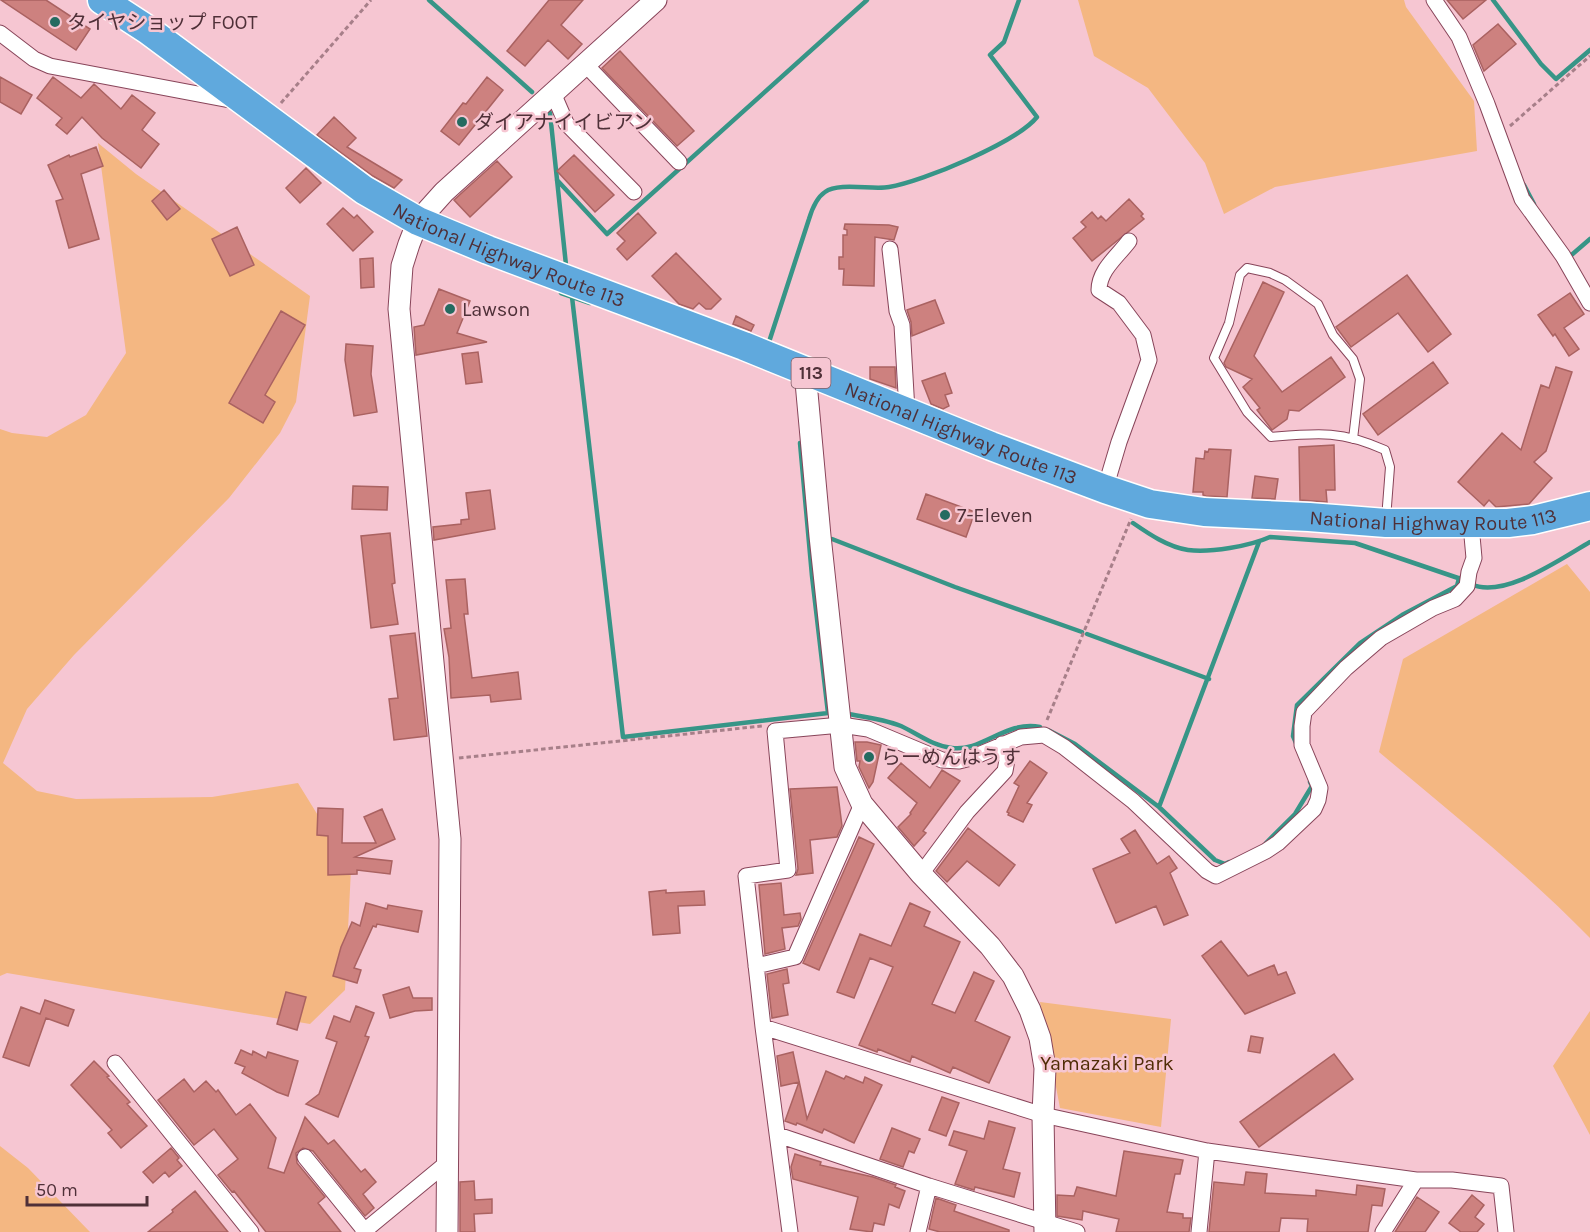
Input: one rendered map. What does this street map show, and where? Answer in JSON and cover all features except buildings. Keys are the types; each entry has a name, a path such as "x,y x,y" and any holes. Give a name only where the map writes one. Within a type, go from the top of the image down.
{"highway":[{"name":"National Highway Route 113","path":"102,0 148,30 364,190 418,221 488,250 806,371 991,446 1139,501 1204,512 1309,517 1386,524 1471,525 1533,520 1590,506"}],"street":[{"path":"447,1232 450,839 399,309 402,266 418,221 444,192 656,0"},
{"path":"1434,0 1460,37 1522,200 1563,256 1590,303"},
{"path":"0,33 34,59 50,66 200,96 257,111"},
{"path":"585,64 679,162"},
{"path":"553,93 566,123 634,192"},
{"path":"1105,489 1119,442 1149,360 1143,335 1119,303 1099,290 1099,281 1107,267 1129,241"},
{"path":"890,249 897,311 902,325 907,411"},
{"path":"806,371 820,536 845,767 862,804 921,874 990,946 1013,976 1026,1002 1040,1038 1045,1068 1043,1115 1045,1228"},
{"path":"790,1232 762,1027 746,876 788,870 775,731 841,725 868,729 942,760 959,761 1021,737 1044,735 1064,747 1132,801 1207,871 1216,876 1278,843 1314,809 1320,788 1302,746 1304,712 1346,668 1381,638 1433,608 1455,599 1467,586 1474,558 1471,525"},
{"path":"921,874 967,812 1005,771 1006,760 1002,744"},
{"path":"756,966 795,957 862,804"},
{"path":"762,1027 1043,1115 1207,1151 1416,1180 1452,1180 1501,1186 1506,1232"},
{"path":"115,1063 251,1232"},
{"path":"778,1135 1045,1228 1077,1232"},
{"path":"1199,1232 1207,1151"},
{"path":"305,1157 364,1232 448,1162"},
{"path":"1383,1232 1416,1180"},
{"path":"918,1232 929,1186"}],"lane":[{"path":"1353,439 1360,379 1353,359 1333,335 1317,304 1285,280 1270,273 1247,268 1240,275 1229,323 1214,358 1247,412 1271,437 1311,433 1338,434 1385,450 1390,467 1386,524"}],"path":[{"path":"257,111 371,0"},
{"path":"1499,135 1590,56"},
{"path":"1044,735 1045,726 1139,501"},
{"path":"442,760 760,726 775,731"}],"green space":[{"path":"1078,0 1404,0 1406,7 1474,101 1477,151 1275,187 1224,214 1205,163 1148,88 1094,56"},
{"path":"98,143 136,174 310,296 296,402 280,433 229,498 74,655 27,709 3,763 37,791 76,799 212,797 298,783 351,869 345,990 310,1024 7,973 0,976 0,429 12,433 47,437 86,415 126,353"},
{"path":"1567,564 1590,592 1590,938 1513,866 1379,752 1403,659"},
{"name":"Yamazaki Park","path":"1040,1002 1171,1019 1161,1127 1060,1108"},
{"path":"1590,1011 1590,1135 1553,1066"},
{"path":"0,1146 28,1168 90,1232 0,1232"}],"waterway":[{"path":"429,0 532,92"},
{"path":"557,180 607,234 867,0"},
{"path":"769,342 812,211 822,194 839,187 882,188 904,184 968,160 990,149 1010,138 1037,117 990,55 1004,42 1019,0"},
{"path":"1493,0 1541,64 1556,79 1590,50"},
{"path":"550,113 566,265"},
{"path":"1524,185 1534,204"},
{"path":"1568,258 1590,239"},
{"path":"561,293 590,303"},
{"path":"572,297 623,737 828,713 800,443"},
{"path":"1133,523 1166,543 1188,550 1230,548 1270,537 1355,543 1461,579"},
{"path":"832,539 955,587 1082,632"},
{"path":"1159,807 1259,542"},
{"path":"1471,584 1484,587 1515,582 1548,567 1590,542"},
{"path":"1296,743 1293,736 1297,705 1360,643 1402,615 1457,586 1459,578"},
{"path":"1087,634 1209,679"},
{"path":"848,714 895,724 932,742 952,748 974,745 1016,728 1040,727"},
{"path":"1048,730 1075,744 1159,807 1215,860 1225,864 1229,862"},
{"path":"1266,843 1295,814 1312,786 1310,782"}],"place":[{"name":"タイヤショップ FOOT","path":"55,22"},
{"name":"ダイアナイイビアン","path":"462,122"},
{"name":"Lawson","path":"450,309"},
{"name":"7-Eleven","path":"945,515"},
{"name":"らーめんはうす","path":"869,757"}]}
